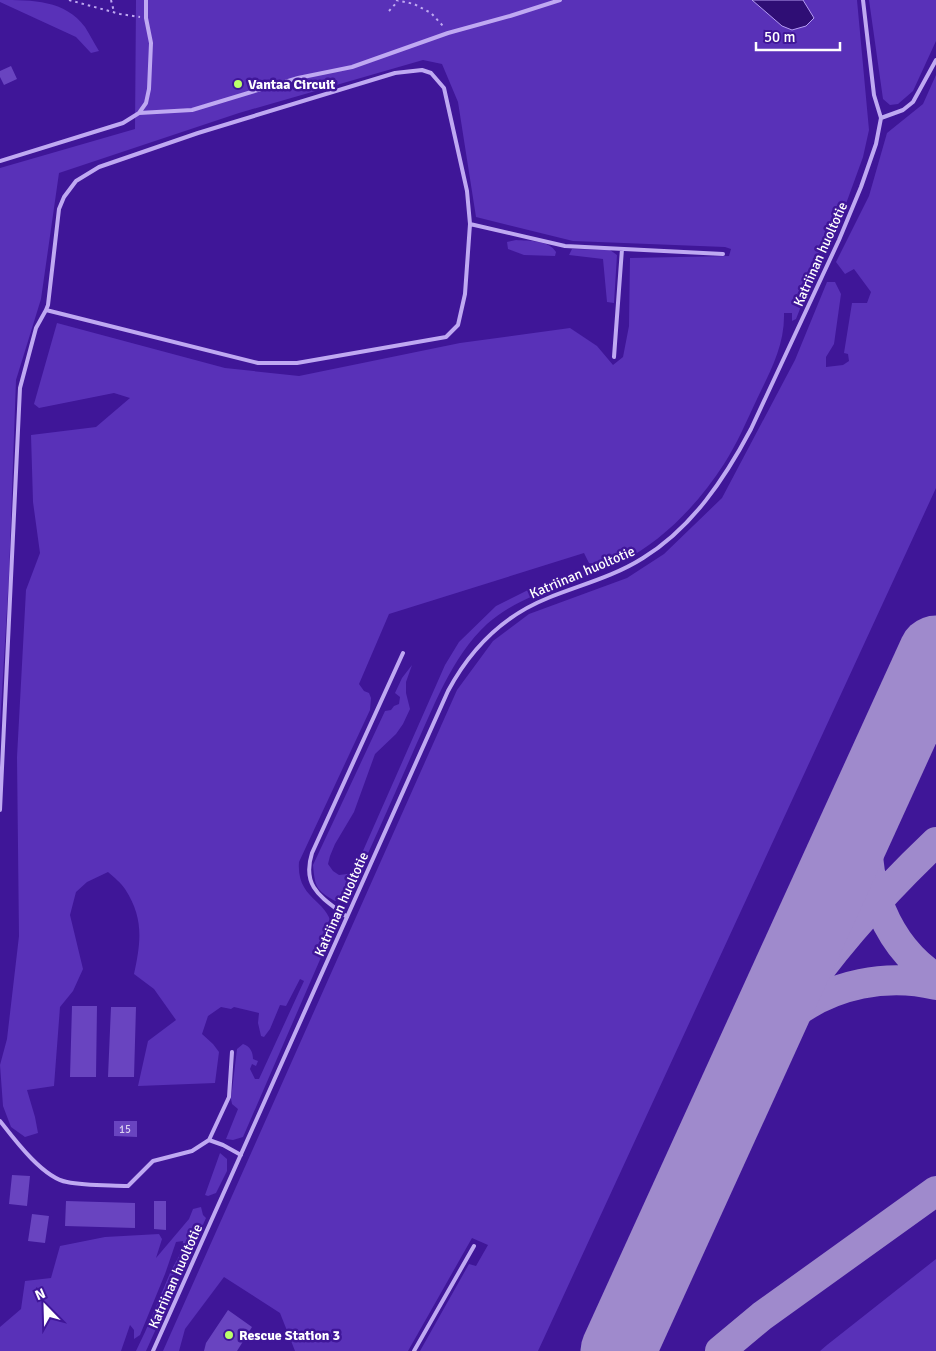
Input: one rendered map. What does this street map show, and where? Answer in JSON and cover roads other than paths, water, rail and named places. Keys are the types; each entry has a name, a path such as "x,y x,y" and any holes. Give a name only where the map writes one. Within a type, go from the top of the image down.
{"lane":[{"path":"140,113 146,103 151,70 151,43 146,18 146,0"},
{"path":"0,162 123,123 140,113 192,110 298,78 352,67 448,33 560,0"},
{"name":"Katriinan huoltotie","path":"154,1351 458,672 475,650 496,628 513,615 531,605 606,577 644,558 706,502 718,486 751,428 835,248 861,187 876,144 881,118 874,95 863,0"},
{"path":"881,118 903,110 913,102 936,60"},
{"path":"0,810 20,388 36,328 48,304 59,210 64,198 76,181 99,167 198,133 395,74 422,70 432,73 444,88 467,191 470,224 465,294 458,325 446,337 297,363 258,363 46,310"},
{"path":"470,224 566,246 723,254"},
{"path":"614,357 622,249"},
{"path":"347,918 314,890 309,875 309,864 402,652"},
{"path":"0,1121 19,1146 42,1169 65,1182 128,1186 153,1161 192,1151 209,1140 229,1097 232,1052"},
{"path":"209,1140 224,1145 241,1155"},
{"path":"414,1351 474,1246"}],"place":[{"name":"Vantaa Circuit","path":"238,84"},
{"name":"Rescue Station 3","path":"229,1335"}]}
